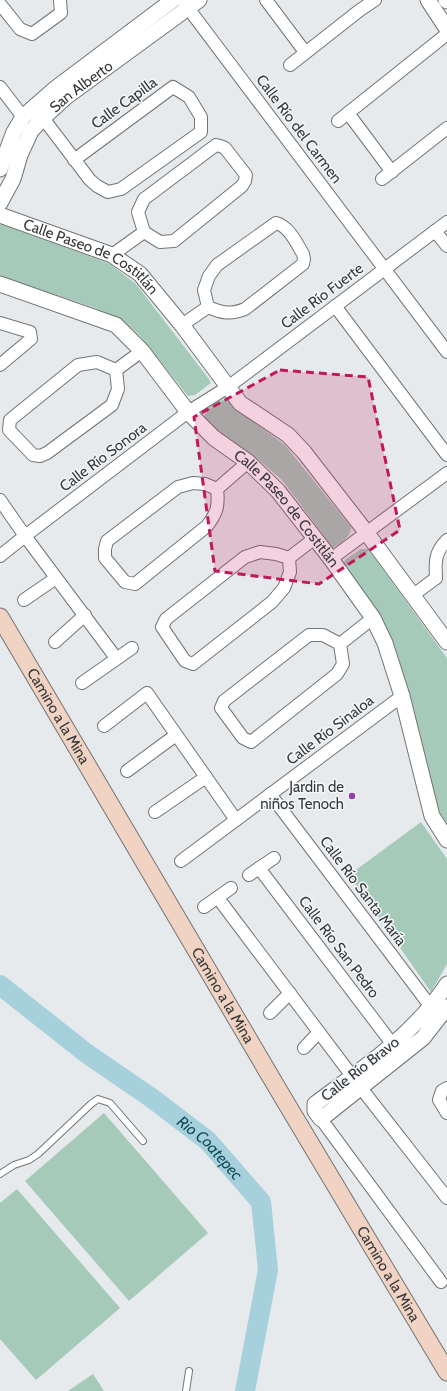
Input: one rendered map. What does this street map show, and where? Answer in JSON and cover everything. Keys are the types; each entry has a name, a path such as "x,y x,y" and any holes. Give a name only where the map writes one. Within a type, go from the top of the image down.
{"main road":[{"name":"Camino a la Mina","path":"0,617 447,1372"}],"street":[{"path":"0,4 20,29 32,34 61,13 60,0"},
{"name":"San Alberto","path":"1,162 14,132 23,117 56,88 173,0"},
{"path":"266,0 305,52"},
{"path":"353,0 360,10"},
{"path":"290,65 374,0"},
{"path":"428,0 447,29"},
{"name":"San Alberto","path":"0,203 12,179 20,154 31,131 43,118 66,97 189,3"},
{"name":"Calle Río del Carmen","path":"189,3 447,352"},
{"path":"338,121 447,34"},
{"path":"0,87 23,117"},
{"name":"Calle Capilla","path":"174,87 188,97 200,117 201,132 121,189 108,192 96,186 74,160 174,87"},
{"path":"348,113 392,172"},
{"path":"43,118 74,160"},
{"path":"382,179 447,128"},
{"path":"216,146 225,148 246,175 242,186 174,241 160,242 144,232 138,212 144,199 216,146"},
{"name":"Calle Paseo de Costitlán","path":"0,215 112,255 140,274 182,325 240,403 288,435 304,452 366,532 447,642"},
{"name":"Calle Río Fuerte","path":"228,386 447,222"},
{"path":"276,224 281,224 286,228 304,254 303,264 245,309 235,313 222,312 208,307 204,290 210,276 217,266 276,224"},
{"path":"435,231 447,246"},
{"path":"112,255 144,232"},
{"name":"Calle Paseo de Costitlán","path":"0,284 116,325 142,351 188,412 214,438 248,462 278,491 331,559 373,618 384,643 402,696 432,816 447,840"},
{"path":"335,306 447,455"},
{"path":"182,325 208,307"},
{"path":"0,323 30,332 31,339 0,365"},
{"path":"116,370 142,351"},
{"path":"97,362 116,370 118,389 112,405 46,453 40,456 33,456 9,430 10,420 78,365 97,362"},
{"name":"Calle Río Sonora","path":"0,556 188,412 228,386"},
{"path":"217,489 248,462"},
{"path":"331,559 447,472"},
{"path":"193,483 206,484 217,489 218,501 216,514 207,526 135,584 125,582 105,558 107,540 178,487 193,483"},
{"path":"0,500 116,658"},
{"path":"289,558 315,538"},
{"path":"412,596 442,579 436,562 439,548 447,540"},
{"path":"260,552 276,554 289,558 290,572 284,588 272,602 193,664 185,661 162,627 166,619 246,557 260,552"},
{"path":"24,600 56,578"},
{"path":"55,642 85,615"},
{"path":"340,644 373,618"},
{"path":"309,635 323,635 340,644 343,664 337,674 251,742 243,738 221,708 224,701 309,635"},
{"path":"82,683 132,648"},
{"path":"104,726 147,693 236,820"},
{"name":"Calle Río Sinaloa","path":"181,861 402,696"},
{"path":"127,771 176,735"},
{"path":"155,812 206,777"},
{"name":"Calle Río Santa María","path":"270,794 431,1007"},
{"name":"Calle Río San Pedro","path":"274,858 254,871 392,1045"},
{"path":"204,907 231,888"},
{"path":"218,898 447,1198"},
{"name":"Calle Río Bravo","path":"357,1082 431,1007 447,984"},
{"path":"270,1013 290,993"},
{"name":"Calle Río Bravo","path":"321,1119 315,1111 315,1104 357,1082 423,1038 447,1007"},
{"path":"304,1048 319,1032"},
{"path":"447,1088 442,1091 439,1100 447,1113"},
{"path":"321,1119 441,1282"}],"lane":[{"path":"0,1174 14,1165 29,1160 38,1154 98,1099 110,1103 143,1141"},
{"path":"186,1391 190,1370"}],"highlighted area":[{"path":"280,370 368,377 400,530 319,584 215,571 194,417"}],"green space":[{"path":"0,222 110,264 136,284 211,383 195,395 188,396 140,336 126,323 95,308 0,276"},
{"path":"227,399 240,412 285,445 351,527 351,531 342,542 333,548 282,480 260,461 226,438 203,419 209,407 218,401"},
{"path":"361,549 368,549 447,658 447,824 440,814 414,725 343,564 346,559"},
{"path":"421,822 447,859 447,964 431,992 349,875"},
{"path":"104,1113 208,1233 129,1301 25,1181"},
{"path":"17,1189 120,1308 36,1380 0,1339 0,1203"},
{"path":"93,1374 104,1391 68,1391"}],"waterway":[{"name":"Rio Coatepec","path":"0,985 86,1053 153,1099 208,1141 261,1202 268,1270 245,1391"}],"place":[{"name":"Jardin de niños Tenoch","path":"352,796"}]}
